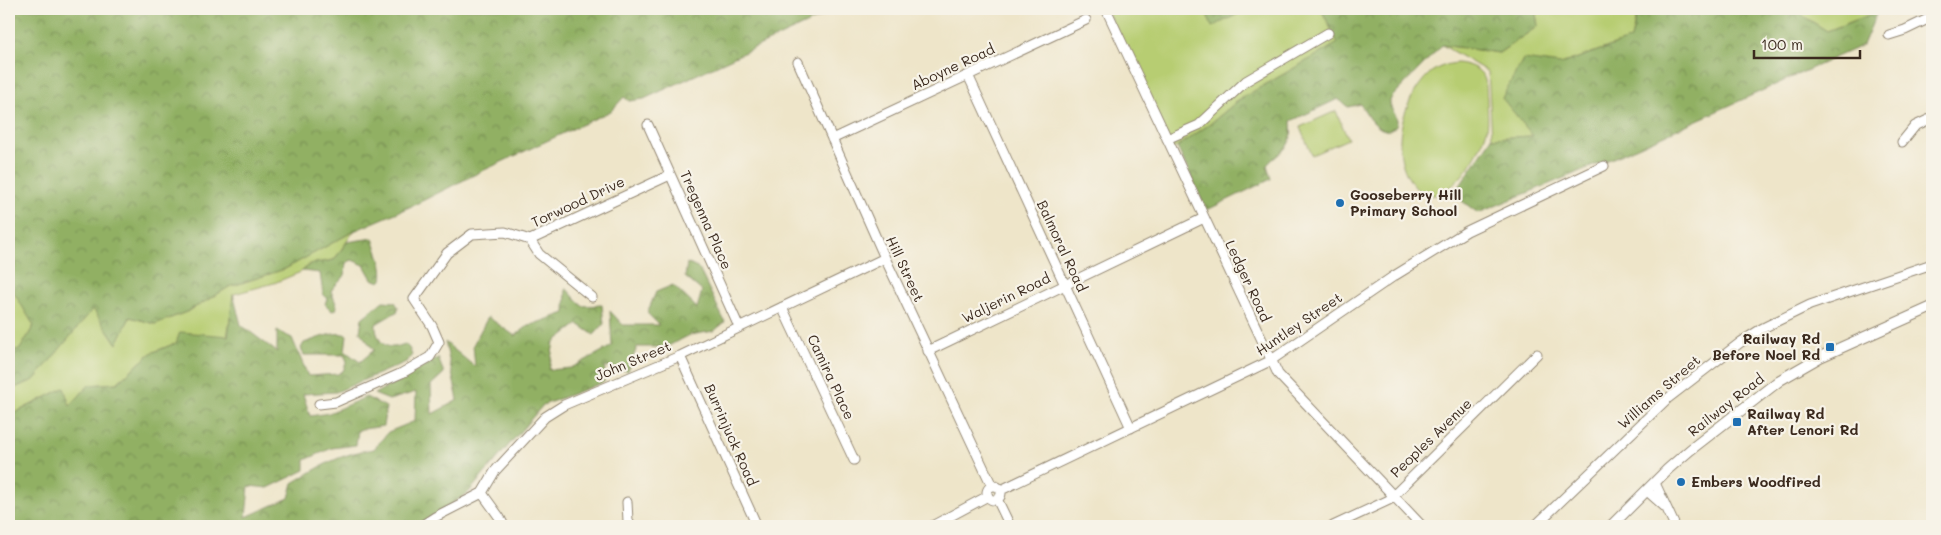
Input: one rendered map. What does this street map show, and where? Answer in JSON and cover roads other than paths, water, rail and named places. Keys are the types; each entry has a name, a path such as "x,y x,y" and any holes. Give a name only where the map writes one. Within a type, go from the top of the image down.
{"street":[{"name":"Ledger Road","path":"1106,9 1270,361 1278,374 1422,526"},
{"path":"1889,35 1905,30 1932,17"},
{"name":"Aboyne Road","path":"832,139 1086,20"},
{"path":"1167,140 1199,125 1246,81 1328,33"},
{"name":"Hill Street","path":"798,62 885,258 992,486"},
{"name":"Balmoral Road","path":"968,75 1131,428"},
{"path":"1902,142 1915,126 1932,118"},
{"name":"Tregenna Place","path":"648,124 739,327"},
{"name":"Huntley Street","path":"1001,490 1270,361 1394,276 1468,231 1604,166"},
{"name":"Torwood Drive","path":"319,404 336,402 402,374 430,357 439,342 414,299 447,253 472,234 506,232 530,240 670,175"},
{"name":"Waljerin Road","path":"928,350 1204,218"},
{"path":"530,240 539,254 592,298"},
{"name":"John Street","path":"482,494 495,472 545,417 564,405 680,356 885,258"},
{"name":"Williams Street","path":"1535,526 1667,399 1740,342 1763,328 1810,305 1932,264"},
{"name":"Camira Place","path":"782,307 854,460"},
{"name":"Railway Road","path":"1611,526 1710,433 1796,370 1932,307"},
{"name":"Peoples Avenue","path":"1333,526 1389,500 1537,354"},
{"name":"Burrinjuck Road","path":"680,356 757,526"},
{"path":"1655,483 1665,502 1665,507"},
{"path":"992,486 997,486 1001,490 1001,496 997,500 992,500 988,496 987,490 992,486"},
{"path":"1648,491 1665,507 1675,526"},
{"path":"421,526 482,494 504,526"},
{"path":"932,526 988,496"},
{"path":"997,500 1010,526"},
{"path":"627,502 628,521 631,526"}],"place":[{"name":"Gooseberry Hill Primary School","path":"1340,203"},
{"name":"Railway Rd Before Noel Rd","path":"1830,347"},
{"name":"Railway Rd After Lenori Rd","path":"1737,422"},
{"name":"Embers Woodfired","path":"1681,482"}]}
